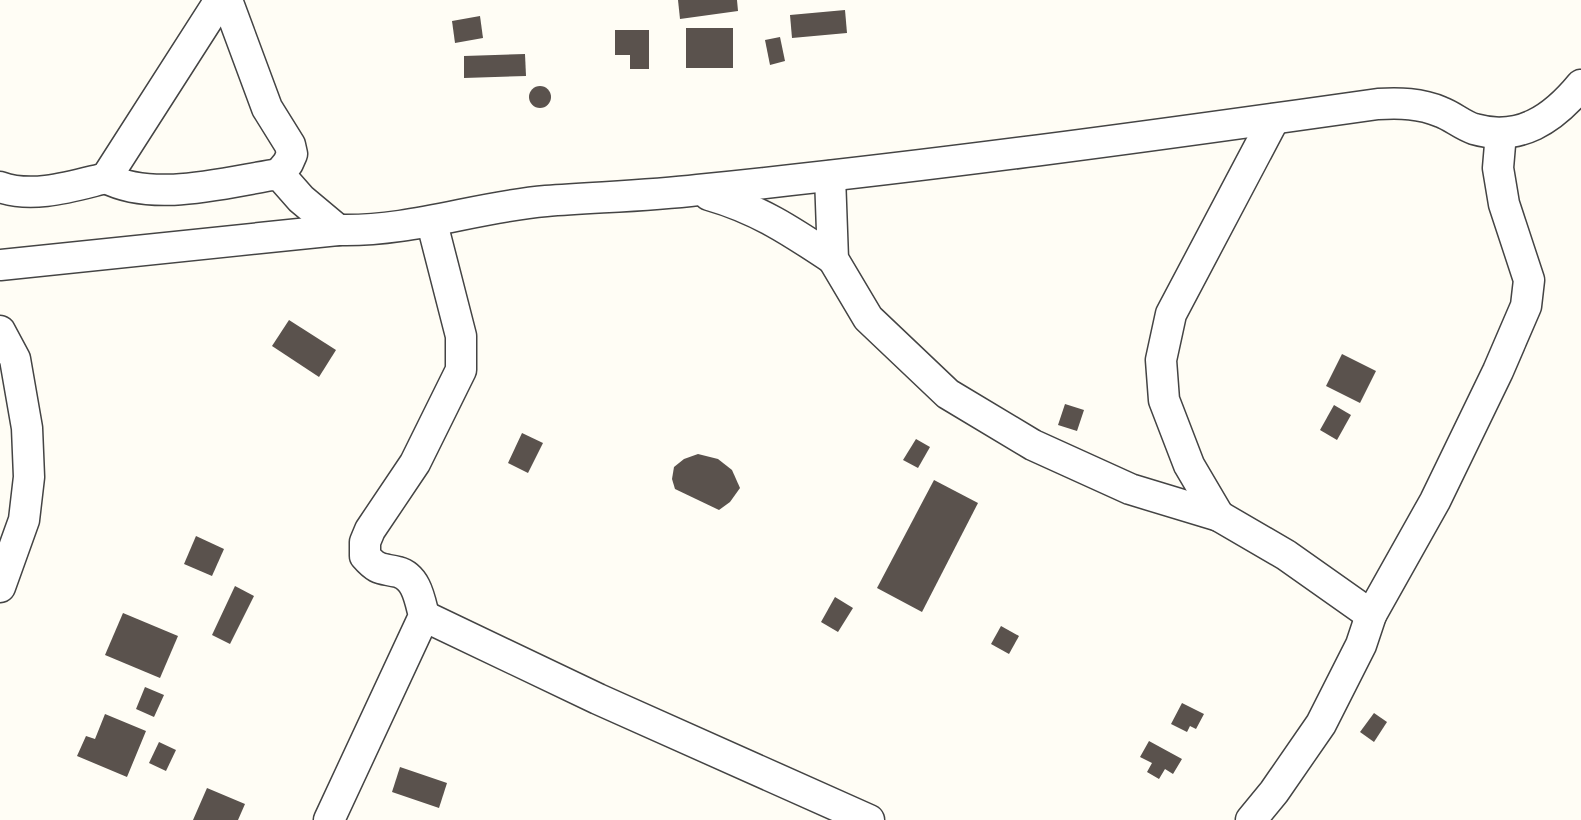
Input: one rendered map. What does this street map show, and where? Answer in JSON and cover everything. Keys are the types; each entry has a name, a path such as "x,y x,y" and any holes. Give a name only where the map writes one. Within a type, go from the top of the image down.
{"street":[{"path":"0,187 11,191 60,189 106,177 220,0"},
{"path":"106,177 122,186 160,191 279,174 288,163 292,154 290,145 267,108 228,0"},
{"path":"0,265 338,230 374,231 432,223 515,204 695,191 830,176 1406,102 1440,111 1473,129 1501,133 1537,125 1565,105 1581,86"},
{"path":"1219,516 1189,465 1164,400 1161,360 1171,314 1274,119"},
{"path":"1251,820 1274,792 1321,724 1360,645 1371,615 1435,501 1498,371 1526,306 1529,280 1503,204 1498,168 1501,133"},
{"path":"279,174 301,200 338,230"},
{"path":"830,176 833,259"},
{"path":"695,191 743,204 775,220 833,259 868,318 948,394 1033,445 1130,489 1219,516 1286,555 1371,615"},
{"path":"329,820 424,616 417,589 406,576 374,567 364,556 370,530 415,463 460,370 461,336 432,223"},
{"path":"0,331 15,359 27,428 28,477 24,520 0,587"},
{"path":"424,616 630,714 869,820"}],"building":[{"path":"678,0 737,0 738,11 680,19"},
{"path":"845,10 847,33 792,38 790,15"},
{"path":"480,16 483,38 455,43 452,21"},
{"path":"686,28 733,28 733,68 686,68"},
{"path":"615,30 649,30 649,69 630,69 630,55 615,55"},
{"path":"780,37 785,61 770,65 765,40"},
{"path":"525,54 526,76 464,78 464,56"},
{"path":"540,86 548,89 551,97 548,105 540,108 532,105 529,97 532,89"},
{"path":"289,320 336,350 319,377 272,346"},
{"path":"1342,354 1376,371 1360,403 1326,386"},
{"path":"1065,404 1084,410 1077,431 1058,425"},
{"path":"1334,405 1351,415 1337,440 1320,430"},
{"path":"522,433 543,443 528,473 508,463"},
{"path":"916,439 930,447 918,468 903,460"},
{"path":"698,454 718,459 732,470 740,488 730,502 719,510 675,489 672,479 674,467 684,459"},
{"path":"934,480 978,503 922,612 877,588"},
{"path":"196,536 224,549 212,576 184,564"},
{"path":"235,586 254,596 230,644 212,635"},
{"path":"835,597 853,608 838,632 821,622"},
{"path":"123,613 178,636 160,678 105,655"},
{"path":"1001,626 1019,636 1009,654 991,644"},
{"path":"145,687 164,695 154,717 136,709"},
{"path":"1182,703 1204,714 1196,729 1190,726 1187,732 1171,724"},
{"path":"1374,713 1387,722 1374,742 1360,732"},
{"path":"105,714 146,731 127,777 77,756 86,736 95,739"},
{"path":"1149,741 1182,759 1173,774 1165,769 1159,779 1147,772 1152,763 1140,757"},
{"path":"159,742 176,750 166,771 149,763"},
{"path":"400,767 447,783 439,808 392,792"},
{"path":"207,788 245,804 238,820 193,820"}]}
